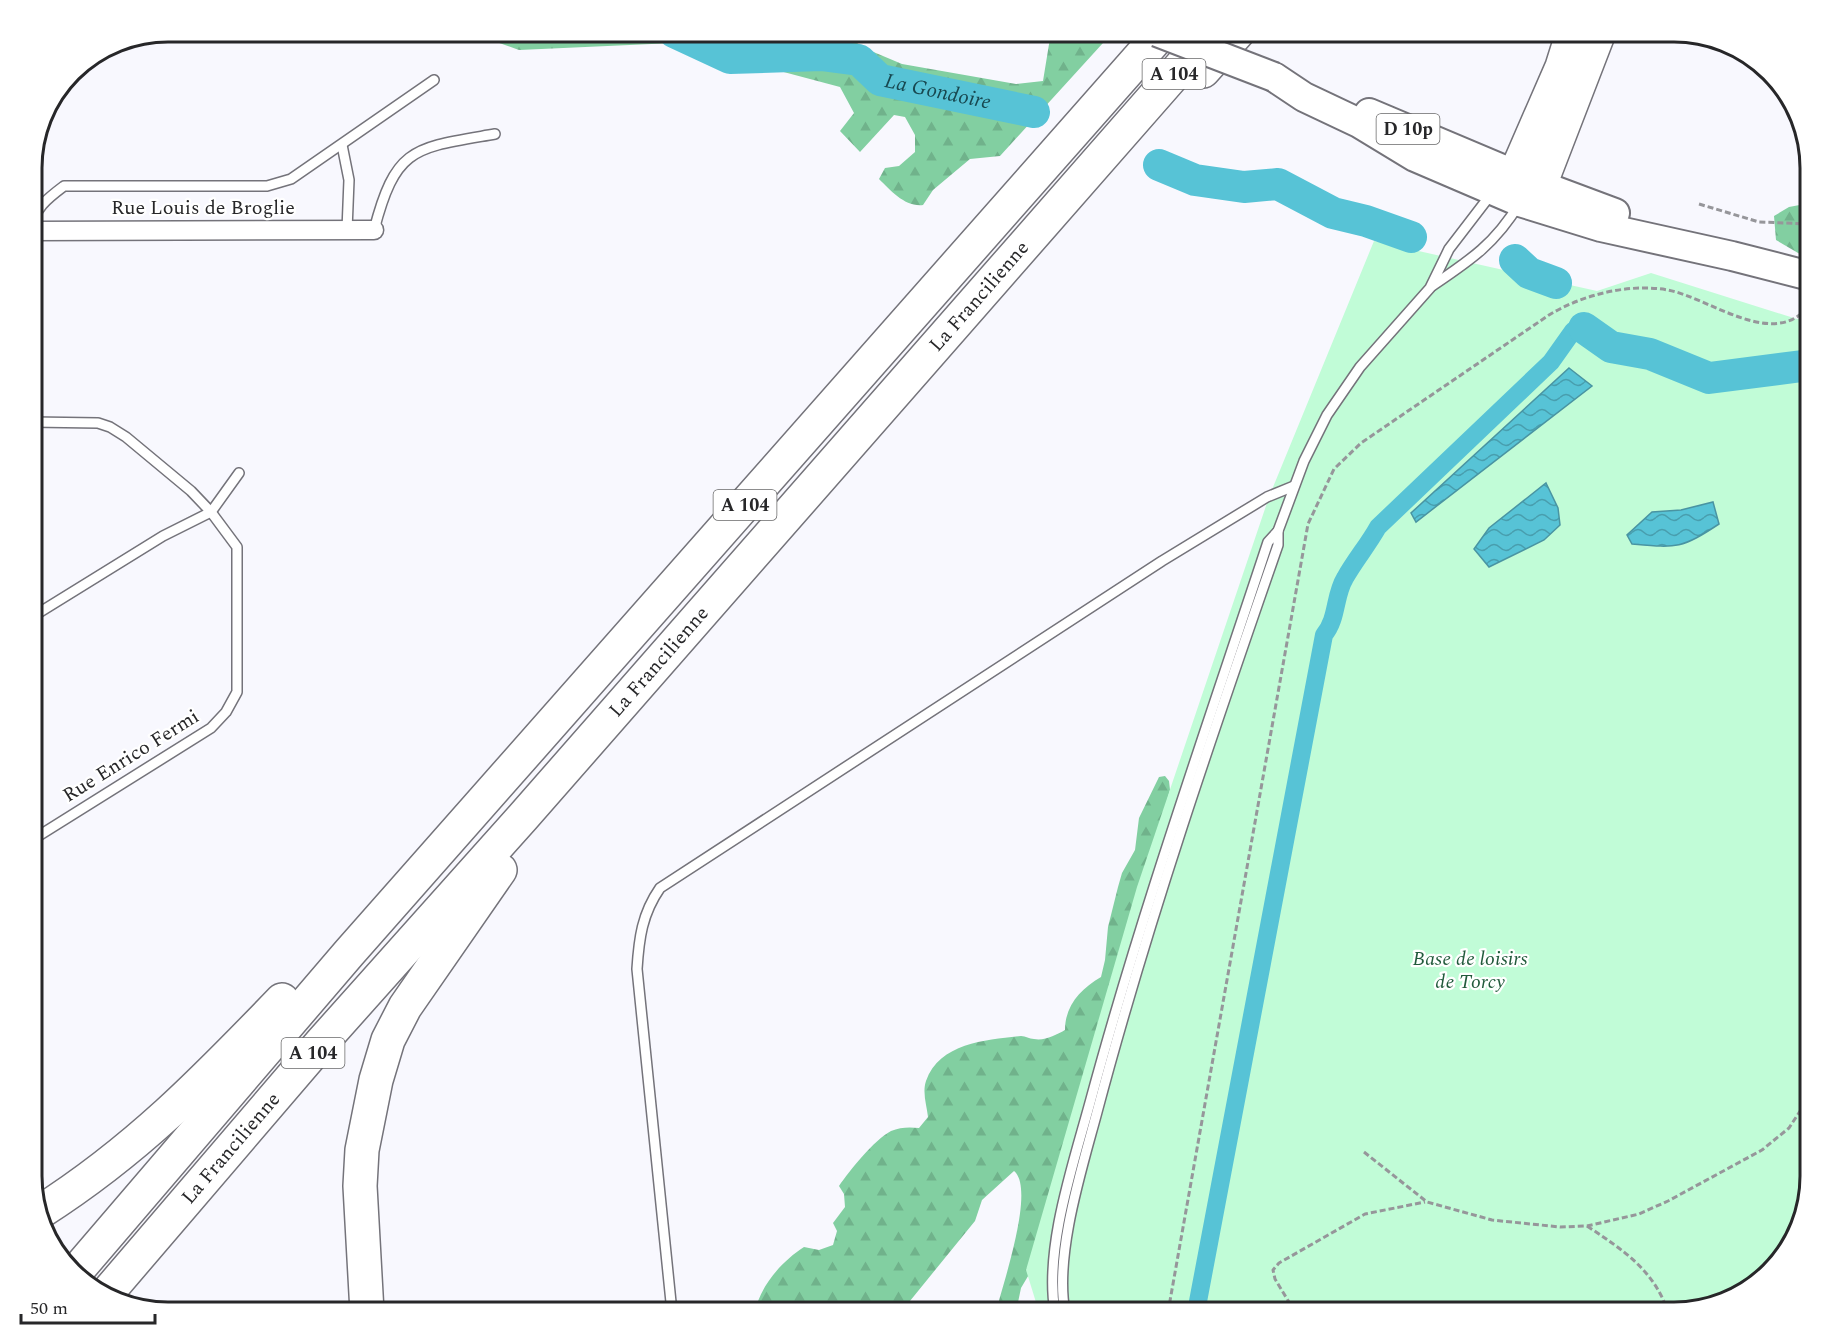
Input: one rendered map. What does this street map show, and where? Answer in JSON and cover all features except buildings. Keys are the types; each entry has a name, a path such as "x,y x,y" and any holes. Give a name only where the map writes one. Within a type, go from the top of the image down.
{"highway":[{"name":"La Francilienne","path":"81,1266 349,953 1146,42"},
{"name":"La Francilienne","path":"111,1288 322,1042 523,817 1202,42"},
{"path":"1137,116 1176,102 1229,42"},
{"path":"1517,188 1570,42"},
{"path":"1517,188 1594,42"},
{"path":"366,1302 360,1186 368,1113 388,1040 422,980 513,851 523,817"},
{"path":"46,1208 84,1184 147,1135 214,1072 304,976 349,953"}],"main road":[{"name":"D 10p","path":"1155,42 1274,77 1304,97 1359,123 1415,157 1732,256 1800,273"}],"street":[{"name":"Rue Louis de Broglie","path":"42,230 374,230"}],"lane":[{"path":"42,203 64,186 267,186 291,179 434,80"},
{"path":"374,230 384,193 394,172 407,158 442,143 495,134"},
{"path":"342,145 349,180 346,230"},
{"path":"1430,288 1449,249 1517,188"},
{"path":"1065,1302 1064,1269 1071,1220 1107,1074 1148,933 1278,545 1278,531 1294,486 1327,415 1360,367 1430,288 1480,254 1509,220 1517,188"},
{"path":"42,422 98,423 126,437 211,512"},
{"path":"42,611 163,536 211,512 239,473"},
{"path":"671,1302 637,969 639,936 647,906 660,888 1162,561 1267,497 1294,486"},
{"name":"Rue Enrico Fermi","path":"42,834 211,728 226,712 237,693 237,548 211,512"},
{"path":"1055,1302 1054,1269 1062,1218 1078,1148 1138,930 1268,542 1278,531"}],"path":[{"path":"1699,204 1759,222 1800,224"},
{"path":"1170,1302 1308,524 1334,469 1361,443 1549,315 1583,298 1623,290 1670,290 1739,316 1774,324 1797,318 1800,315"},
{"path":"1289,1302 1275,1279 1273,1270 1279,1263 1365,1214 1388,1207 1427,1202 1492,1220 1560,1227 1587,1226 1639,1214 1668,1202 1762,1150 1789,1128 1800,1111"},
{"path":"1364,1152 1427,1202"},
{"path":"1587,1226 1632,1258 1654,1280 1664,1302"}],"green space":[{"path":"496,42 856,42 864,48 902,64 1016,84 1043,81 1049,42 1104,42 1000,156 970,159 933,190 923,205 904,201 879,179 885,168 899,166 915,152 915,135 905,117 894,115 860,152 840,131 854,113 840,87 674,43 519,50"},
{"path":"1800,205 1800,254 1776,240 1774,216 1789,207"},
{"name":"Base de loisirs de Torcy","path":"1374,241 1597,291 1651,273 1800,319 1800,1184 1798,1201 1783,1239 1763,1265 1737,1285 1707,1298 1674,1302 1036,1302 1026,1270 1137,887 1269,497"},
{"path":"1165,776 1169,781 1170,790 1034,1266 1021,1288 1018,1302 999,1302 1020,1217 1020,1181 1014,1171 982,1200 975,1221 909,1302 758,1302 773,1275 788,1259 804,1247 819,1250 833,1245 837,1231 833,1223 845,1207 844,1194 839,1186 863,1156 884,1135 898,1129 919,1128 928,1117 926,1081 942,1058 966,1045 1021,1036 1042,1039 1065,1030 1071,1005 1081,992 1101,977 1108,927 1122,873 1135,850 1139,818 1159,777"}],"water":[{"path":"1569,368 1592,386 1416,522 1411,513"},
{"path":"1546,483 1558,508 1560,525 1544,540 1489,567 1474,549 1489,528"},
{"path":"1713,502 1719,524 1687,542 1669,546 1632,544 1627,535 1652,512 1681,510"}],"waterway":[{"name":"La Gondoire","path":"696,42 730,58 821,55 859,60 880,80 1034,112"},
{"name":"La Gondoire","path":"1159,165 1195,180 1244,187 1278,184 1333,213 1366,221 1411,237"},
{"name":"La Gondoire","path":"1515,260 1529,273 1556,283"},
{"path":"1198,1302 1324,635 1332,621 1339,592 1349,571 1378,527 1551,362 1573,331 1584,328"},
{"name":"La Gondoire","path":"1584,328 1611,347 1650,354 1709,378 1800,366"}]}
